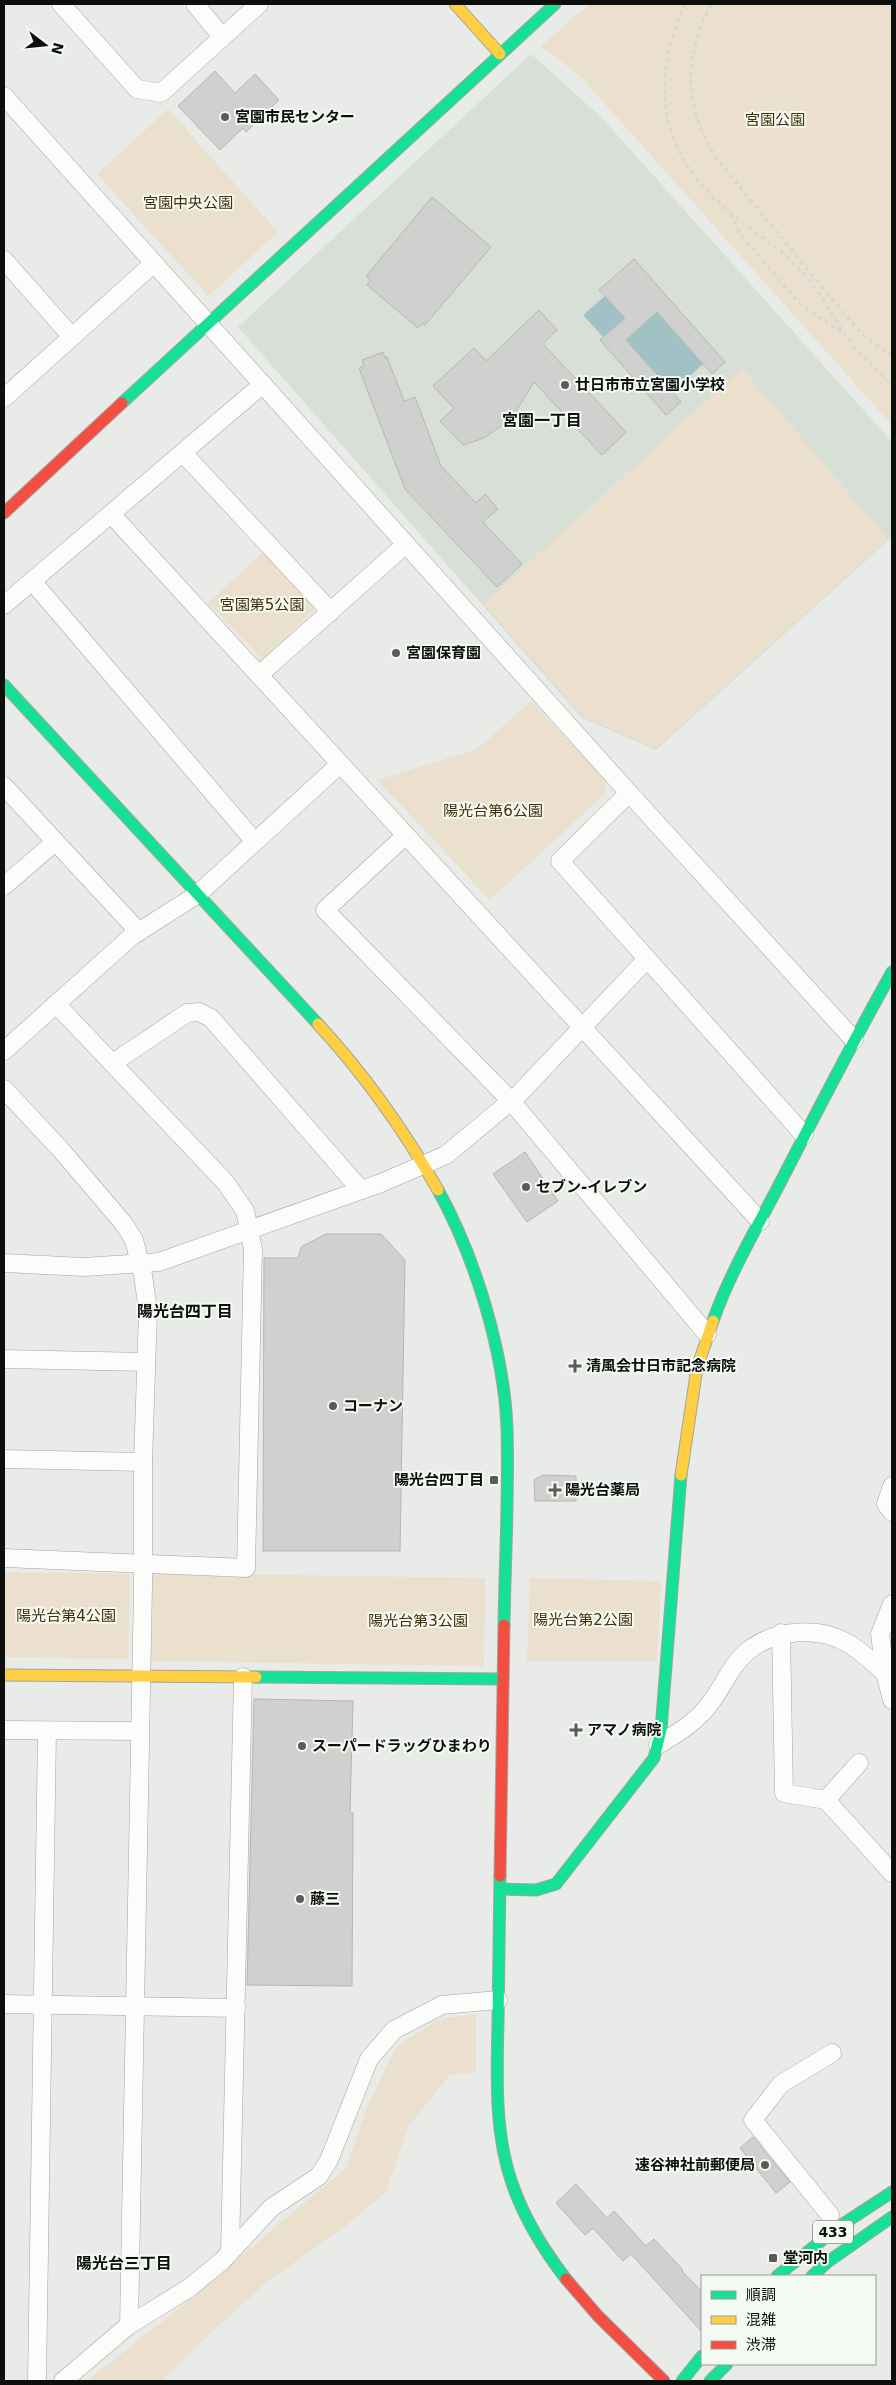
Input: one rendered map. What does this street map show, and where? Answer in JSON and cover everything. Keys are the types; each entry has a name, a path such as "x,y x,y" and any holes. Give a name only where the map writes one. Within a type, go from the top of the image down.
{"main road":[{"path":"455,4 500,54"},
{"path":"4,513 556,4"},
{"path":"4,685 326,1033 372,1086 425,1164 464,1245 488,1316 507,1427 498,2000 498,2114 506,2166 523,2214 548,2259 564,2279 661,2378 679,2380 685,2377 701,2357"},
{"path":"500,1889 540,1890 548,1889 556,1884 654,1758 658,1745 686,1431 697,1368 707,1334 721,1299 760,1221 854,1040 892,972"},
{"path":"4,1675 503,1679"},
{"name":"433","path":"778,2275 840,2226 892,2192"},
{"name":"433","path":"813,2275 829,2261 892,2217"},
{"path":"710,2381 725,2365"}],"street":[{"path":"61,4 137,89 161,93 259,4"},
{"path":"194,4 222,37"},
{"path":"4,96 629,793 854,1040"},
{"path":"4,260 72,337"},
{"path":"4,398 154,263"},
{"path":"4,605 263,384"},
{"path":"184,453 331,612"},
{"path":"111,514 760,1221"},
{"path":"259,675 406,544"},
{"path":"32,581 255,842"},
{"path":"4,1051 138,932 198,894 340,764"},
{"path":"4,786 138,932"},
{"path":"629,793 560,861 804,1135"},
{"path":"406,835 325,910 511,1101 707,1334"},
{"path":"4,886 55,842"},
{"path":"6,1259 84,1267 159,1262 360,1189 446,1155 511,1101 648,959"},
{"path":"4,1558 246,1568 253,1249 245,1211 226,1183 56,1004"},
{"path":"113,1063 186,1013 199,1012 211,1018 360,1189"},
{"path":"4,1089 61,1150 124,1224 134,1240 148,1312 143,1462 143,1564 129,2324"},
{"path":"4,1359 146,1362"},
{"path":"4,1459 143,1462"},
{"path":"892,1486 886,1504 892,1512"},
{"path":"892,1604 880,1634 885,1672 892,1700"},
{"path":"658,1745 689,1725 711,1703 728,1674 749,1650 781,1633 817,1633 848,1643 885,1672"},
{"path":"781,1633 784,1793 826,1800 892,1873"},
{"path":"230,2252 243,1677"},
{"path":"4,1730 140,1731"},
{"path":"37,2381 47,1731"},
{"path":"826,1800 860,1763"},
{"path":"62,2381 129,2324 189,2288 230,2252 271,2208 319,2176 329,2160 368,2059 394,2030 442,2005 498,2000"},
{"path":"4,2004 236,2008"},
{"path":"830,2215 753,2120 781,2084 832,2053"}],"path":[{"path":"685,4 676,23 667,62 664,95 668,125 681,153 695,176 710,194 731,213 774,244 803,273 826,302 844,334"},
{"path":"711,4 699,28 692,54 690,81 694,108 702,134 716,158 862,335 892,356"},
{"path":"731,213 741,235 799,303 844,334 892,386"}],"shaded area":[{"name":"廿日市市立宮園小学校","path":"531,54 602,118 892,442 892,537 656,750 582,718 238,327"}],"green space":[{"name":"宮園公園","path":"589,4 892,4 892,425 579,75 541,46"},
{"name":"宮園中央公園","path":"168,109 278,232 208,296 97,174"},
{"path":"742,368 888,539 656,748 584,717 484,604"},
{"name":"宮園第5公園","path":"263,552 316,608 262,659 208,603"},
{"name":"陽光台第6公園","path":"531,701 606,780 606,793 490,900 377,780 477,749"},
{"name":"陽光台第4公園","path":"4,1572 130,1574 128,1659 4,1657"},
{"name":"陽光台第3公園","path":"153,1573 485,1578 484,1666 151,1661"},
{"name":"陽光台第2公園","path":"530,1578 661,1581 657,1661 527,1661"},
{"path":"476,2014 476,2072 450,2075 408,2127 386,2192 344,2227 267,2282 199,2344 162,2381 87,2381 218,2277 346,2168 367,2107 396,2047 439,2019"}],"water":[{"path":"605,296 625,318 603,337 583,315"},
{"path":"657,312 703,364 672,392 626,340"}],"building":[{"name":"宮園市民センター","path":"215,71 235,93 255,74 279,100 246,132 243,128 220,150 178,106"},
{"path":"432,197 491,247 425,325 423,323 418,328 367,285 371,280 366,276"},
{"path":"634,259 725,362 712,374 657,312 626,340 681,402 666,415 600,340 625,318 599,290"},
{"path":"539,310 557,330 543,344 626,432 602,455 534,382 511,419 484,438 463,445 440,421 454,408 433,386 474,348 486,361"},
{"path":"383,352 385,358 387,357 404,401 415,397 441,466 476,503 485,494 498,509 483,522 522,564 497,587 405,489 359,368 364,366 362,360"},
{"name":"セブン-イレブン","path":"525,1152 558,1201 527,1222 493,1174"},
{"name":"コーナン","path":"326,1234 381,1234 405,1260 400,1551 263,1551 264,1258 298,1258 301,1247"},
{"name":"陽光台薬局","path":"543,1475 576,1476 576,1501 535,1501 534,1480"},
{"name":"藤三","path":"254,1699 353,1701 350,1813 353,1813 352,1986 247,1985"},
{"name":"速谷神社前郵便局","path":"753,2137 790,2182 776,2193 740,2148"},
{"path":"576,2184 607,2218 614,2211 646,2246 654,2239 701,2291 701,2331 631,2254 623,2261 593,2228 585,2235 556,2203"}],"traffic: fast":[{"path":"122,403 555,4"},
{"path":"4,685 318,1024"},
{"path":"713,1321 743,1253 892,972"},
{"path":"438,1190 464,1245 485,1305 494,1337 505,1398 507,1502 504,1625"},
{"path":"500,1889 536,1890 556,1884 654,1758 661,1730 681,1475"},
{"path":"256,1677 503,1679"},
{"path":"500,1876 497,2083 502,2144 506,2164 522,2209 542,2245 566,2279"},
{"path":"778,2275 840,2226 892,2192"},
{"path":"813,2275 829,2261 892,2217"},
{"path":"682,2381 701,2357"},
{"path":"710,2381 726,2365"}],"traffic: slow":[{"path":"455,4 500,54"},
{"path":"318,1024 382,1103 438,1190"},
{"path":"681,1475 697,1368 713,1321"},
{"path":"4,1675 256,1677"}],"traffic: jam":[{"path":"4,513 122,403"},
{"path":"500,1876 504,1625"},
{"path":"566,2279 598,2316 664,2381"}],"place":[{"name":"宮園市民センター","path":"225,117"},
{"name":"廿日市市立宮園小学校","path":"565,385"},
{"name":"宮園保育園","path":"396,653"},
{"name":"セブン-イレブン","path":"526,1187"},
{"name":"清風会廿日市記念病院","path":"575,1366"},
{"name":"コーナン","path":"333,1406"},
{"name":"陽光台四丁目","path":"494,1480"},
{"name":"陽光台薬局","path":"555,1490"},
{"name":"アマノ病院","path":"576,1730"},
{"name":"スーパードラッグひまわり","path":"302,1746"},
{"name":"藤三","path":"300,1899"},
{"name":"速谷神社前郵便局","path":"765,2165"},
{"name":"堂河内","path":"773,2258"}],"district":[{"name":"宮園一丁目","path":"542,420"},
{"name":"陽光台四丁目","path":"185,1311"},
{"name":"陽光台三丁目","path":"124,2263"}]}
